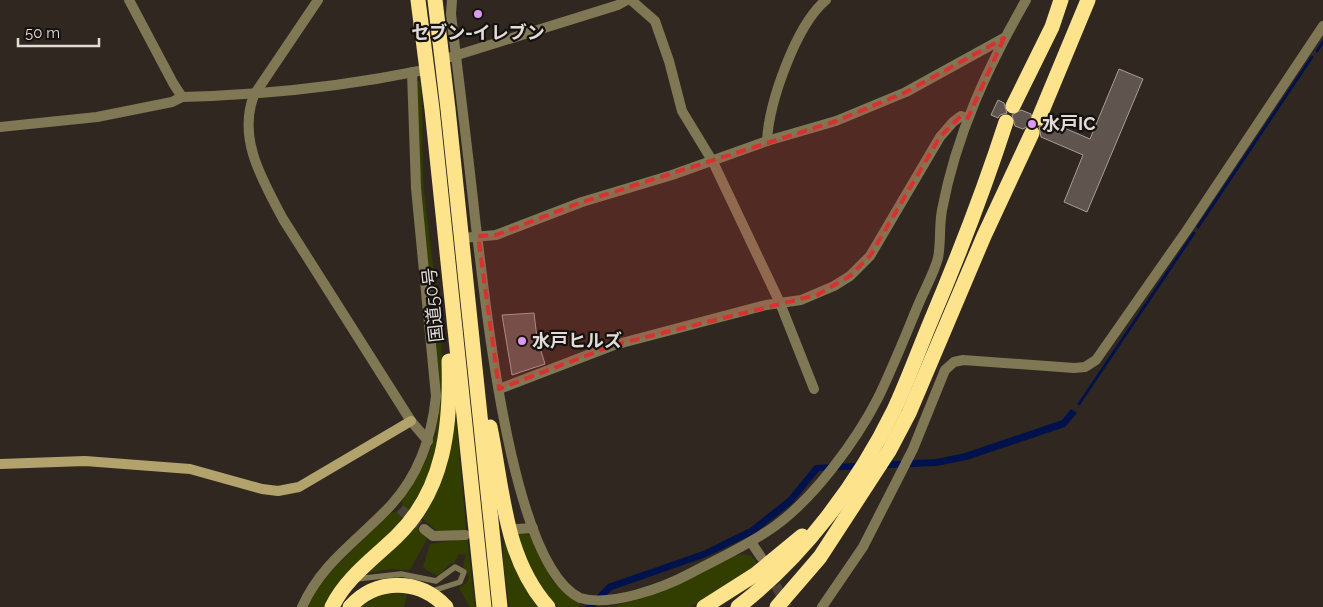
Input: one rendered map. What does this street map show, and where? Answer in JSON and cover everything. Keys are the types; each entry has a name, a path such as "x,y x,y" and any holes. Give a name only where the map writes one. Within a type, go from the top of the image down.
{"highway":[{"name":"国道50号","path":"418,0 419,70 440,189 484,607"},
{"name":"国道50号","path":"435,0 449,57 462,238 500,607"},
{"path":"1012,106 1052,27 1061,0"},
{"path":"1039,118 1088,0"},
{"path":"738,607 793,558 824,524 862,466 894,411 969,230 1006,122"},
{"path":"777,607 820,557 889,451 909,413 984,236 1032,133"},
{"path":"332,607 351,580 409,523 428,495 443,452 449,414 450,391 449,358 437,242 440,189"},
{"path":"472,340 512,541 526,577 548,607"},
{"path":"704,607 756,574 783,552 839,499"},
{"path":"754,607 840,524"},
{"path":"350,607 367,592 385,586 407,586 428,592 446,607"}],"street":[{"path":"129,0 182,97"},
{"path":"318,0 254,95 247,126 248,140 267,189 283,220 411,421 428,441"},
{"path":"452,0 449,57 478,236 509,449 533,528 556,577 572,593 589,601 607,602 649,592 678,581 751,542 796,509 850,444 877,399 938,260 942,211 968,118 981,83 1026,0"},
{"path":"449,57 618,5 627,0"},
{"path":"631,0 655,20 669,61 682,111 713,162 780,303 814,389"},
{"path":"767,141 768,128 786,63 806,22 826,0"},
{"path":"822,607 863,547 913,449 945,370 954,362 963,360 1074,368 1085,367 1096,360 1187,230 1323,26"},
{"path":"462,238 496,235 582,202 713,162 767,141 836,121 906,92 1004,38"},
{"path":"0,127 97,117 172,102 182,97 254,95 312,89 419,70 416,188 436,396 433,424 415,472 396,506 322,572 302,607"},
{"path":"499,389 614,345 766,305 817,295 850,276 862,266 940,138 953,122 961,116 968,118"},
{"path":"0,464 85,461 190,469 262,489 278,491 299,487 411,421"},
{"path":"516,530 533,528"},
{"path":"424,529 433,536 465,535"},
{"path":"751,542 761,557"}],"lane":[{"path":"351,580 393,574 410,574 431,581 444,577 455,567 464,572 460,582 428,592"}],"highlighted area":[{"path":"1004,38 968,118 961,116 940,137 870,256 850,276 817,295 614,345 499,389 478,236 496,235 582,202 836,121 906,92"}],"green space":[{"path":"417,81 420,81 421,95 424,191 441,340 442,400 436,459 427,482 416,502 388,539 326,607 306,607 322,580 390,513 396,512 403,506 401,499 410,489 426,461 436,434 440,401 439,370 420,192"},
{"path":"453,417 456,417 466,530 439,533 422,518 446,469"},
{"path":"416,525 427,539 410,570 389,569 368,573"},
{"path":"518,532 531,536 552,581 580,604 579,607 558,607 550,600 537,582 527,563"},
{"path":"504,537 518,575 527,591 540,607 509,607 503,558"},
{"path":"467,538 475,607 470,607 459,588 466,583 469,576 463,566 466,555 459,554 454,563 448,565 439,576 423,567 430,544"},
{"path":"741,554 751,556 760,566 690,607 611,607 662,592 730,557"},
{"path":"396,593 407,595 404,607 361,607 379,595"}],"shaded area":[{"path":"1071,409 1077,413 1065,427 967,460 936,466 819,471 792,504 754,534 706,557 612,590 595,607 585,607 608,584 703,551 750,528 788,498 815,465 936,459 965,453 1062,420"}],"building":[{"path":"1119,69 1143,79 1087,212 1064,202 1083,155 1041,137 1039,127 1048,121 1090,139"},
{"path":"998,100 1004,103 1007,113 1000,115 998,118 991,115"},
{"path":"1021,110 1031,114 1032,124 1023,129 1015,126 1012,115"},
{"name":"水戸ヒルズ","path":"534,313 537,338 545,364 512,375 502,315"}],"waterway":[{"path":"1317,51 1323,42"},
{"path":"1198,227 1312,57"},
{"path":"1079,404 1194,233"}],"tunnel":[{"path":"400,509 424,529"},
{"path":"769,572 787,607"}],"place":[{"name":"セブン-イレブン","path":"478,14"},
{"name":"水戸IC","path":"1032,124"},
{"name":"水戸ヒルズ","path":"522,341"}]}
